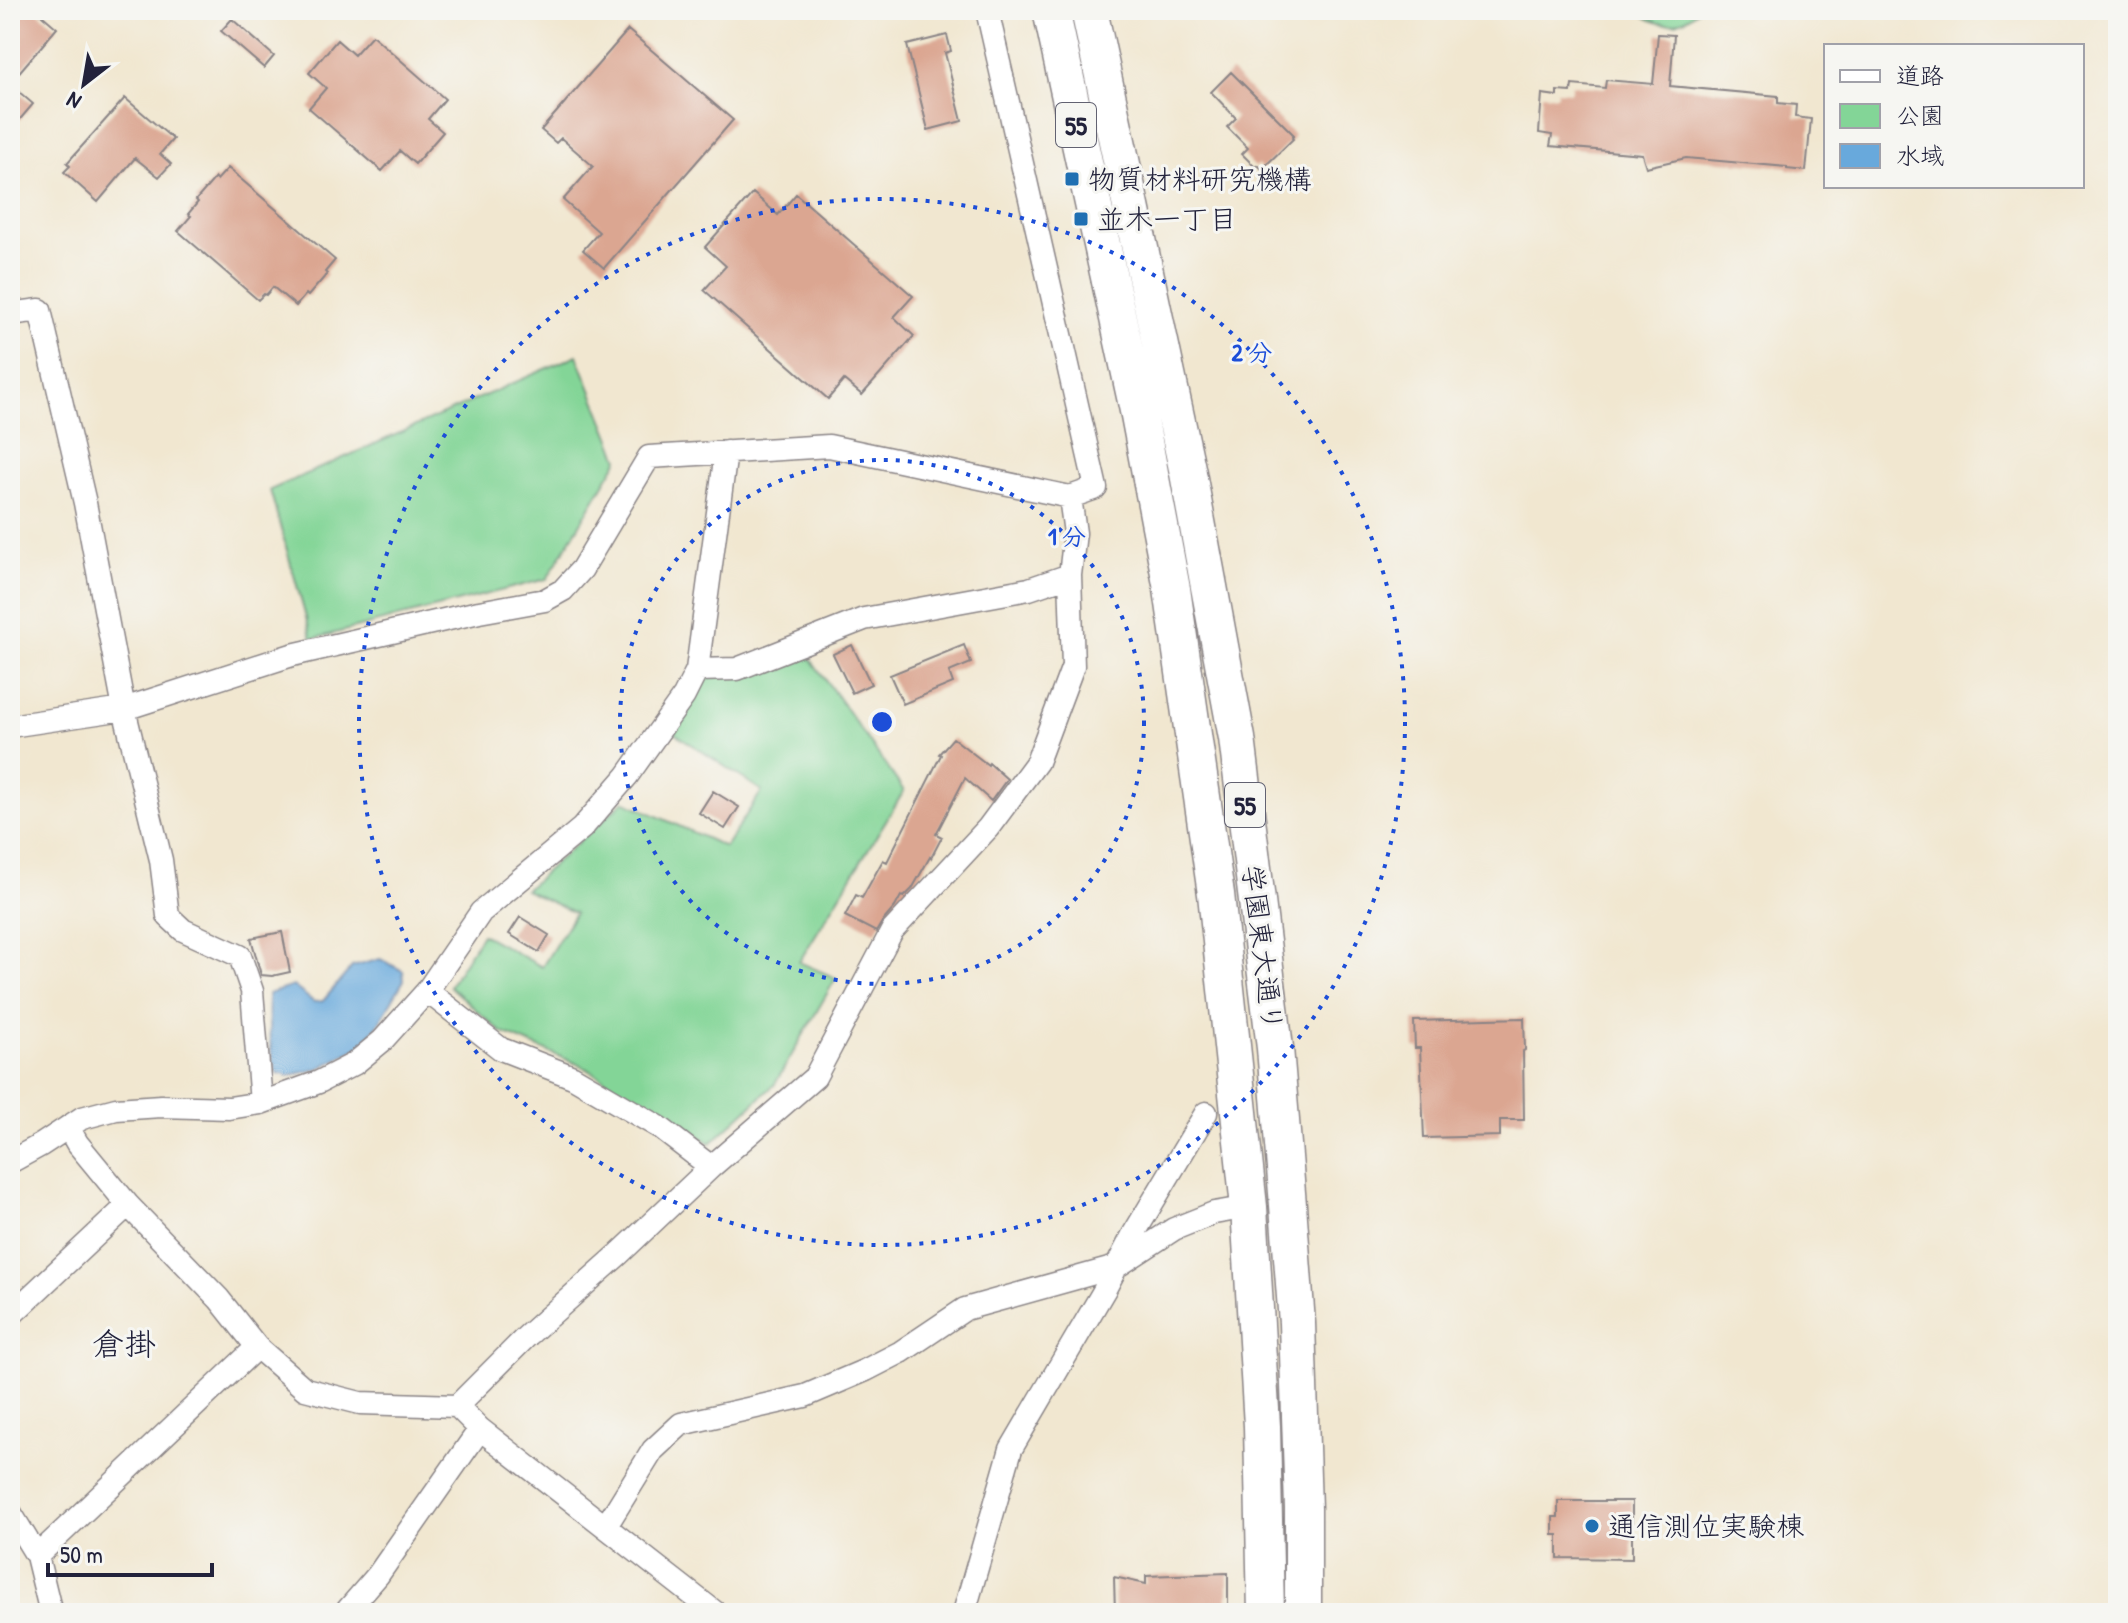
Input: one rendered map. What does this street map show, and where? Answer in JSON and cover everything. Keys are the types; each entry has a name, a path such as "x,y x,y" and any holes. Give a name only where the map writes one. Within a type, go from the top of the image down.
{"main road":[{"name":"学園東大通り","path":"1051,10 1136,401 1172,589 1216,894 1249,1207 1262,1426 1266,1613"},
{"name":"学園東大通り","path":"1089,10 1188,473 1237,738 1275,1048 1297,1323 1303,1613"}],"street":[{"path":"10,726 124,709 292,655 545,600 563,590 582,569 649,457 829,446 1070,497 1096,488 987,10"},
{"path":"10,314 40,310 85,503 124,709 161,860 168,916 183,930 240,956 252,991 261,1103"},
{"path":"10,1162 82,1118 116,1109 161,1106 229,1108 261,1103 319,1082 354,1064 382,1041 427,991 481,912 582,828 627,776 684,696 697,670 726,452"},
{"path":"457,1406 526,1337 711,1167 815,1077 892,931 988,828 1037,762 1073,666 1070,575 1075,533 1070,497"},
{"path":"697,670 737,669 864,619 1029,589 1070,575"},
{"path":"427,991 501,1049 573,1077 659,1127 711,1167"},
{"path":"964,1613 1011,1449 1206,1113"},
{"path":"68,1127 77,1143 128,1205 219,1299 257,1347 305,1389 360,1403 457,1406 480,1429 716,1613"},
{"path":"10,1316 128,1205"},
{"path":"606,1526 653,1450 681,1424 805,1396 901,1352 965,1309 1116,1267 1174,1229 1214,1213 1249,1207"},
{"path":"37,1556 257,1347"},
{"path":"345,1613 378,1575 480,1429"},
{"path":"10,1512 37,1556 51,1613"}],"green space":[{"path":"1638,10 1698,10 1683,20 1668,24 1652,21"},
{"path":"577,355 619,459 547,579 312,639 270,490"},
{"path":"808,655 904,791 799,962 836,978 775,1084 711,1143 580,1065 501,1032 449,986 482,934 542,967 575,913 525,890 624,801 725,847 762,791 673,732 703,679"}],"water":[{"path":"380,959 403,971 404,980 376,1028 360,1047 318,1069 289,1076 277,1073 270,1045 268,994 293,986 314,1002 323,1001 352,967"}],"building":[{"path":"10,10 36,10 57,28 10,83"},
{"path":"232,19 274,56 264,68 221,31"},
{"path":"628,30 733,120 604,268 583,250 599,232 563,200 593,166 561,138 556,143 541,130"},
{"path":"1658,34 1674,35 1670,86 1778,96 1778,103 1796,105 1795,117 1811,119 1806,171 1686,158 1646,167 1642,154 1550,146 1552,135 1539,133 1542,94 1557,96 1557,91 1571,92 1572,85 1605,88 1606,80 1653,84"},
{"path":"372,35 445,99 428,119 443,132 415,164 400,151 382,171 309,108 326,88 309,73 337,40 354,55"},
{"path":"947,35 951,51 945,53 962,121 928,130 907,45"},
{"path":"1231,72 1294,135 1262,169 1258,165 1255,167 1242,154 1248,148 1227,127 1236,118 1211,92"},
{"path":"10,84 33,104 10,131"},
{"path":"125,98 173,139 160,154 171,164 159,177 135,158 98,202 64,172 70,166 67,163"},
{"path":"228,168 335,260 325,272 327,274 296,306 273,287 258,300 178,231 191,216 188,214 198,202 196,200"},
{"path":"753,193 778,215 796,194 913,296 894,317 914,336 862,395 844,380 828,399 704,290 726,266 705,247"},
{"path":"852,645 871,684 852,693 833,654"},
{"path":"964,645 971,663 949,672 953,683 903,704 890,675"},
{"path":"953,738 1007,779 991,801 965,778 936,834 942,837 931,858 912,889 904,897 901,896 876,932 845,916 856,895 862,898 883,860 887,862 939,754"},
{"path":"713,791 739,807 725,829 699,813"},
{"path":"520,917 549,935 539,952 509,934"},
{"path":"282,932 290,972 261,975 251,938"},
{"path":"1524,1018 1524,1120 1500,1120 1500,1136 1424,1138 1420,1048 1415,1048 1414,1021"},
{"name":"通信測位実験棟","path":"1558,1501 1632,1501 1632,1559 1558,1558 1558,1535 1553,1535 1553,1517 1558,1517"},
{"path":"1228,1573 1228,1613 1115,1613 1114,1577 1146,1584 1146,1576"}],"place":[{"name":"物質材料研究機構","path":"1072,179"},
{"name":"並木一丁目","path":"1081,219"},
{"name":"通信測位実験棟","path":"1592,1526"}],"district":[{"name":"倉掛","path":"124,1343"}]}
